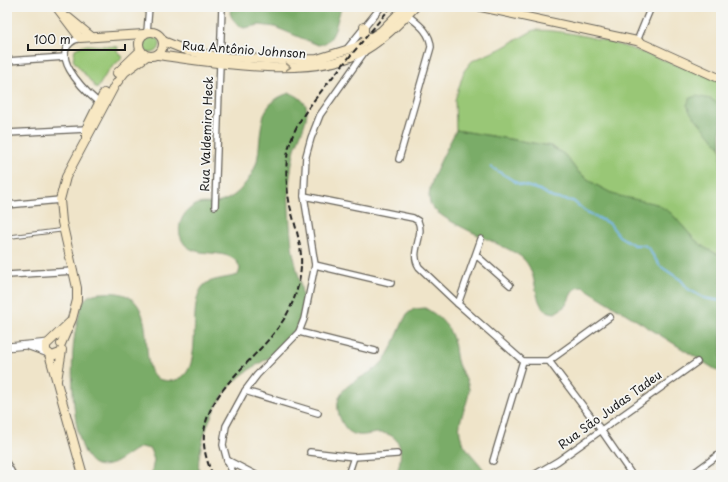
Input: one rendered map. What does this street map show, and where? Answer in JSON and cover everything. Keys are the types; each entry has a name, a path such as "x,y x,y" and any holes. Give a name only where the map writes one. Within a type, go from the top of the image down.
{"main road":[{"path":"349,52 381,31 405,11 414,7"},
{"path":"481,7 637,41 721,78"},
{"path":"57,8 80,38 145,33 158,34 163,41 163,48 158,55 142,50 121,36"},
{"path":"57,8 92,37"},
{"path":"349,52 366,50 386,35 405,11"},
{"path":"364,27 364,34 370,38"},
{"path":"57,385 61,344 72,319 76,300 74,271 64,230 60,200 66,177 88,133 115,85 142,50 145,33"},
{"name":"Rua Antônio Johnson","path":"163,41 188,51 221,60"},
{"path":"88,133 98,102 118,73 142,50"},
{"name":"Rua Antônio Johnson","path":"158,55 304,67 318,66 349,52"},
{"path":"72,319 49,342 46,348 83,475"},
{"path":"49,342 56,340 61,344"},
{"path":"48,354 55,356 60,353"}],"street":[{"path":"145,33 149,7"},
{"name":"Rua Valdemiro Heck","path":"215,206 222,7"},
{"path":"353,72 349,52 358,34 380,7"},
{"path":"637,41 651,7"},
{"path":"399,159 431,47 430,38 426,31 405,11"},
{"path":"80,38 68,46 65,57 69,70 85,90 98,102"},
{"path":"234,475 227,460 223,445 226,426 245,391 257,375 299,332 304,319 315,265 304,196 306,156 311,138 320,115 353,72 366,50"},
{"path":"7,61 65,57"},
{"path":"7,133 88,133"},
{"path":"304,196 413,218 418,221 421,228 415,252 415,260 419,266 458,304 523,361 549,361 610,317"},
{"path":"7,204 60,200"},
{"path":"458,304 481,239"},
{"path":"476,255 510,285"},
{"path":"315,265 392,283"},
{"path":"7,275 74,271"},
{"path":"299,332 375,351"},
{"path":"7,347 27,346 49,342"},
{"path":"27,346 48,354"},
{"path":"493,461 523,361"},
{"path":"549,361 601,430 632,475"},
{"name":"Rua São Judas Tadeu","path":"534,475 558,461 697,362"},
{"path":"245,391 318,413"},
{"path":"310,452 354,457 397,454"},
{"path":"691,475 721,453"},
{"path":"348,475 354,457"},
{"path":"227,460 256,475"},
{"path":"7,464 13,475"}],"lane":[{"path":"7,237 64,230"}],"green space":[{"path":"231,7 342,7 332,36 329,40 318,45 275,27 260,25 244,28 239,26 232,18 230,13"},
{"path":"534,30 582,35 605,41 629,48 721,81 721,105 710,99 712,137 721,148 721,256 705,248 695,240 671,213 615,195 596,185 578,172 564,154 551,146 456,130 455,100 464,71 472,61 500,49"},
{"path":"151,35 157,38 160,44 157,50 151,53 145,50 142,44 145,38"},
{"path":"88,45 118,47 117,51 123,57 108,71 97,89 73,60 75,49"},
{"path":"290,93 303,101 307,111 305,123 294,153 289,186 292,246 303,300 300,321 295,332 281,349 241,376 220,399 207,427 200,450 200,475 151,475 154,460 150,449 141,447 115,463 103,466 97,465 89,459 82,447 78,431 73,394 72,361 76,326 82,303 88,296 94,294 123,294 136,303 143,316 149,363 153,374 162,380 178,379 187,372 192,359 195,310 198,295 207,283 238,275 240,269 237,262 230,257 222,254 197,251 190,248 184,243 180,235 179,230 181,221 186,212 194,206 200,203 224,201 242,188 254,170 257,161 261,130 266,111 271,103 279,97"},
{"path":"696,96 710,99 721,105 721,148 690,112 687,105 690,98"},
{"path":"456,130 550,146 564,154 578,172 596,185 615,195 657,204 671,213 695,240 705,248 721,256 721,373 583,287 576,289 572,293 566,305 555,313 547,311 541,306 538,299 534,281 527,263 520,256 456,224 435,210 430,203 429,196 431,187 438,166"},
{"path":"425,308 442,321 449,329 454,342 456,358 469,389 467,401 460,422 460,434 464,445 487,475 396,475 400,461 400,447 397,441 393,437 386,434 353,434 343,425 339,415 338,404 340,395 353,382 378,367 384,360 391,349 407,314 414,309"}],"waterway":[{"path":"491,167 519,184 540,190 553,198 573,201 585,211 610,224 619,236 634,245 644,245 648,248 660,266 681,280 688,289 704,298 721,301"}],"railway":[{"path":"213,475 204,448 206,424 214,403 228,383 279,327 291,306 299,282 301,269 300,250 287,190 287,156 294,132 303,116 331,79 391,7"}]}
